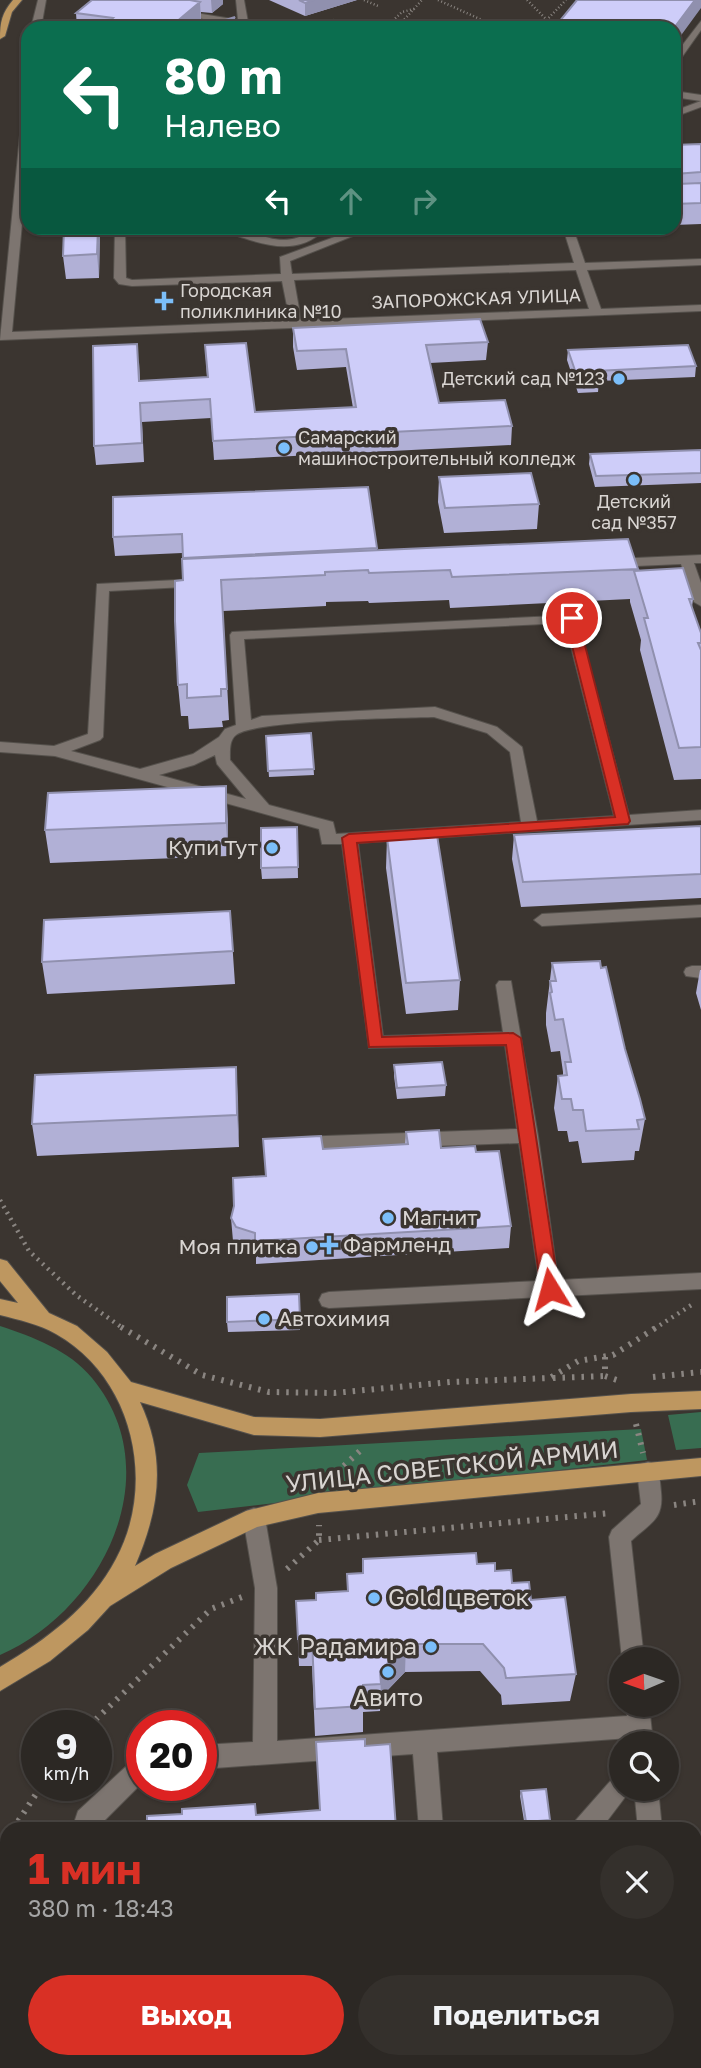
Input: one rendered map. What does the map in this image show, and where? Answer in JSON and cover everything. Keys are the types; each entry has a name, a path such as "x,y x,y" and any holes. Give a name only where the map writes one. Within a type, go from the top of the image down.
{"main road":[{"path":"0,11 1,0"},
{"path":"0,36 9,11 18,0"},
{"path":"0,1267 42,1319"},
{"path":"0,1307 42,1319 68,1331 110,1366 140,1420 147,1453 148,1488 141,1526 126,1560 104,1598 56,1646 0,1695"},
{"name":"УЛИЦА СОВЕТСКОЙ АРМИИ","path":"125,1389 254,1426 307,1428 701,1400"},
{"name":"УЛИЦА СОВЕТСКОЙ АРМИИ","path":"104,1598 163,1561 254,1518 318,1503 701,1467"},
{"path":"0,1680 56,1646"}],"street":[{"path":"38,21 42,0"},
{"path":"240,0 243,21"},
{"path":"164,11 217,21"},
{"path":"681,52 701,24"},
{"path":"681,95 701,99"},
{"path":"681,111 701,104"},
{"path":"3,336 21,169"},
{"path":"120,235 120,278 123,282 701,262"},
{"path":"246,235 282,246 313,235"},
{"path":"296,324 284,259 349,235"},
{"path":"570,235 596,312"},
{"name":"ЗАПОРОЖСКАЯ УЛИЦА","path":"3,336 701,307"},
{"path":"603,564 694,559 701,601"},
{"path":"55,751 95,737 102,587 213,582"},
{"path":"244,726 237,635 572,618 623,821"},
{"path":"264,809 222,761 223,742 230,732 262,721 435,712 458,717 492,730 517,750 530,827"},
{"path":"136,773 186,764 203,757 226,738"},
{"path":"0,747 55,751 327,826 328,840 701,815"},
{"path":"349,838 375,1043 513,1038"},
{"path":"542,920 701,911"},
{"path":"505,985 550,1289"},
{"path":"279,1145 529,1136"},
{"path":"329,1300 701,1280"},
{"path":"632,1647 620,1537 652,1508 648,1472"},
{"path":"254,1518 266,1588 265,1753"},
{"path":"217,1756 639,1724"},
{"path":"424,1741 430,1822"},
{"path":"85,1822 126,1782"},
{"path":"591,1822 609,1800"},
{"path":"647,1801 649,1822"}],"path":[{"path":"364,0 378,6"},
{"path":"403,21 422,0"},
{"path":"438,0 488,21"},
{"path":"527,0 547,20 566,0"},
{"path":"392,21 402,12 414,9"},
{"path":"0,1200 29,1251 76,1295 140,1339 202,1375 269,1392 334,1393 450,1382 605,1377 621,1381 634,1380"},
{"path":"550,1378 578,1361 605,1357 701,1298"},
{"path":"605,1357 605,1377"},
{"path":"648,1378 701,1372"},
{"path":"631,1403 648,1472"},
{"path":"319,1540 584,1516"},
{"path":"18,1822 31,1801"}],"green space":[{"path":"0,1326 61,1352 92,1378 115,1415 125,1455 125,1496 114,1536 95,1573 69,1607 36,1634 0,1655"},
{"path":"701,1412 701,1448 676,1450 668,1415"},
{"path":"641,1429 647,1460 198,1512 187,1485 199,1453"}],"building":[{"path":"92,0 200,2 177,21 109,21 113,18 76,13"},
{"path":"577,0 695,0 679,21 560,21"},
{"path":"701,144 701,172 681,174 681,145"},
{"path":"701,183 701,203 681,204 681,184"},
{"path":"64,235 98,235 97,254 63,256"},
{"path":"480,319 488,342 426,345 439,403 505,400 512,426 213,441 210,399 140,403 142,443 94,446 93,346 137,344 139,381 208,377 205,345 246,343 255,412 356,407 346,349 297,351 293,328"},
{"path":"688,345 696,366 596,371 599,381 579,382 568,350"},
{"path":"701,450 701,473 596,476 590,454"},
{"path":"531,473 539,504 445,508 439,477"},
{"path":"368,487 377,548 183,558 182,534 113,537 113,497"},
{"path":"628,539 638,569 452,577 450,570 369,573 368,570 221,580 227,689 221,689 221,696 187,698 187,684 178,685 175,581 183,580 182,559"},
{"path":"683,568 693,599 689,599 701,633 701,643 698,643 701,650 701,747 679,748 634,571"},
{"path":"311,733 314,769 268,771 266,736"},
{"path":"226,786 226,823 45,830 48,793"},
{"path":"701,826 701,874 523,882 514,835"},
{"path":"297,827 298,867 261,868 261,828"},
{"path":"437,835 460,980 406,983 387,838"},
{"path":"230,911 233,951 42,962 44,920"},
{"path":"600,961 601,968 606,967 645,1119 637,1120 639,1129 586,1131 583,1110 573,1110 571,1099 562,1099 558,1076 567,1075 565,1062 571,1062 563,1019 555,1020 550,993 550,981 556,981 552,963"},
{"path":"442,1062 446,1085 397,1088 394,1065"},
{"path":"236,1067 237,1115 32,1124 35,1075"},
{"path":"439,1130 441,1148 475,1146 476,1152 499,1151 511,1226 255,1241 255,1233 236,1227 231,1218 234,1206 233,1178 266,1176 263,1139 321,1136 323,1149 408,1144 406,1132"},
{"path":"299,1294 300,1319 227,1322 227,1297"},
{"name":"ЖК Радамира","path":"476,1553 477,1564 495,1563 495,1571 511,1570 512,1583 529,1582 531,1600 565,1597 576,1674 506,1678 504,1668 483,1644 406,1644 380,1671 381,1684 363,1685 363,1706 315,1709 312,1638 298,1639 296,1601 316,1600 316,1593 348,1591 347,1574 363,1573 363,1559"},
{"path":"365,1739 365,1746 390,1744 396,1822 147,1822 147,1816 182,1814 182,1809 255,1804 256,1815 320,1810 316,1742"},
{"path":"546,1789 550,1820 526,1822 521,1791"}],"place":[{"name":"Городская поликлиника №10","path":"164,301"},
{"name":"Детский сад №123","path":"619,379"},
{"name":"Самарский машиностроительный колледж","path":"284,448"},
{"name":"Детский сад №357","path":"634,480"},
{"name":"Купи Тут","path":"272,848"},
{"name":"Магнит","path":"388,1218"},
{"name":"Фармленд","path":"329,1245"},
{"name":"Моя плитка","path":"312,1247"},
{"name":"Автохимия","path":"264,1319"},
{"name":"Gold цветок","path":"374,1598"},
{"name":"ЖК Радамира","path":"431,1647"},
{"name":"Авито","path":"388,1672"}],"route":[{"path":"550,1289 513,1038 375,1043 349,838 623,821 572,618"}]}
